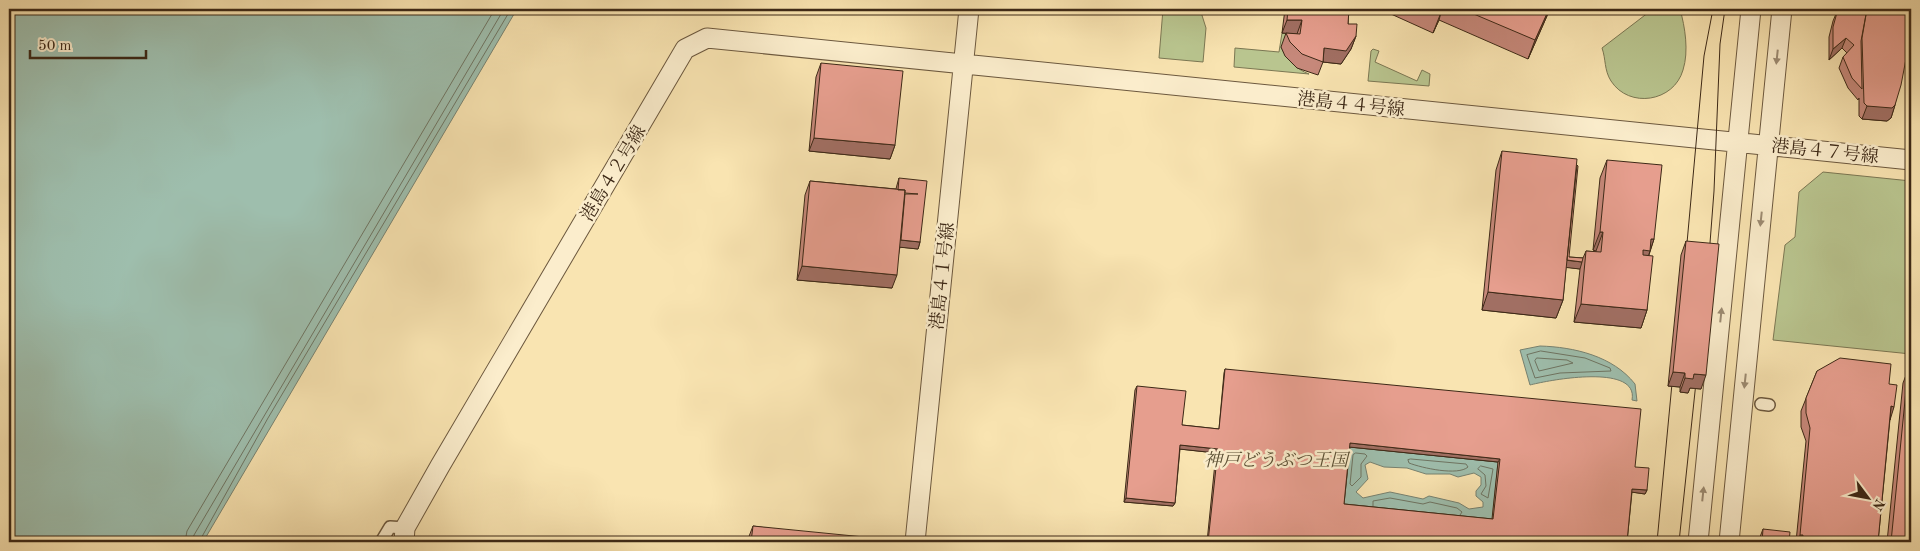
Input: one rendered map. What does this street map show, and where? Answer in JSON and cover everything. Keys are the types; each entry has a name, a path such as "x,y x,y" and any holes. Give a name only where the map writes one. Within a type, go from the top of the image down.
{"street":[{"name":"港島４１号線","path":"914,542 969,9"},
{"path":"1698,542 1752,9"},
{"path":"1729,542 1782,9"},
{"name":"港島４２号線","path":"405,535 440,466 686,49 707,38 716,38 964,63"},
{"name":"港島４４号線","path":"964,63 1210,90 1738,142"},
{"name":"港島４７号線","path":"1738,142 1911,160"},
{"path":"381,542 390,527 405,535"}],"green space":[{"path":"1163,9 1200,9 1206,28 1203,62 1159,58"},
{"path":"1653,9 1680,9 1686,39 1685,63 1678,81 1661,95 1650,98 1629,96 1619,90 1611,81 1607,73 1602,48"},
{"path":"1282,33 1297,34 1281,47 1292,64 1309,74 1234,67 1235,48 1279,52"},
{"path":"1373,49 1379,51 1375,62 1417,81 1422,70 1430,74 1429,86 1368,81 1371,51"},
{"path":"1823,172 1911,181 1911,354 1773,340 1785,245 1795,237 1799,192"}],"water":[{"path":"9,9 517,9 203,542 9,542"},
{"path":"1540,346 1579,351 1616,366 1635,384 1637,401 1632,400 1630,389 1622,381 1608,378 1572,378 1530,385 1520,350"},
{"path":"1349,447 1498,462 1492,523 1343,508","holes":["1370,462 1384,467 1407,468 1426,474 1450,474 1458,477 1474,473 1481,477 1481,485 1476,491 1476,496 1483,502 1483,507 1469,509 1459,503 1429,496 1423,499 1390,492 1363,498 1356,492 1368,479 1365,465"]}],"building":[{"path":"1288,9 1349,9 1348,24 1357,24 1356,36 1346,51 1324,48 1323,62 1302,54 1290,42 1286,33 1300,34 1302,20 1287,20"},
{"path":"1426,9 1442,9 1440,15"},
{"path":"1462,9 1549,9 1535,40"},
{"path":"1838,9 1867,9 1861,41 1862,89 1852,78 1843,57 1854,45 1846,38 1833,49 1833,27"},
{"path":"1867,9 1911,9 1910,38 1901,85 1895,105 1892,108 1867,106 1864,103 1862,38"},
{"path":"821,63 903,71 895,145 814,138"},
{"path":"1502,151 1577,159 1563,300 1488,292"},
{"path":"1607,160 1662,165 1654,239 1651,239 1650,251 1643,250 1643,255 1653,256 1647,310 1581,304 1586,251 1601,252 1603,232 1600,232"},
{"path":"1577,165 1569,257 1583,258 1582,262 1567,260"},
{"path":"899,178 927,181 920,242 901,240 905,194 918,194 905,193 905,190 898,190"},
{"path":"810,181 905,190 897,275 802,266"},
{"path":"1686,241 1719,244 1706,375 1694,374 1693,379 1685,378 1685,373 1673,372"},
{"path":"1840,358 1891,364 1889,384 1897,385 1894,407 1891,406 1878,542 1802,542 1803,535 1800,535 1810,428 1806,413 1806,398 1817,371"},
{"name":"神戸どうぶつ王国","path":"1225,369 1641,409 1635,467 1649,468 1647,490 1632,489 1627,542 1208,542 1218,449 1180,445 1175,503 1126,498 1137,386 1186,391 1182,425 1219,429","holes":["1350,443 1500,459 1493,519 1344,504"]},
{"path":"1908,370 1911,370 1911,542 1891,542"},
{"path":"753,526 864,537 864,542 751,542"},
{"path":"1763,529 1790,532 1789,542 1762,542"}],"tram line":[{"path":"1686,254 1704,56 1713,9"},
{"path":"1709,256 1714,191 1720,44 1725,9"},
{"path":"1657,542 1673,373"},
{"path":"1679,542 1697,373"}]}
